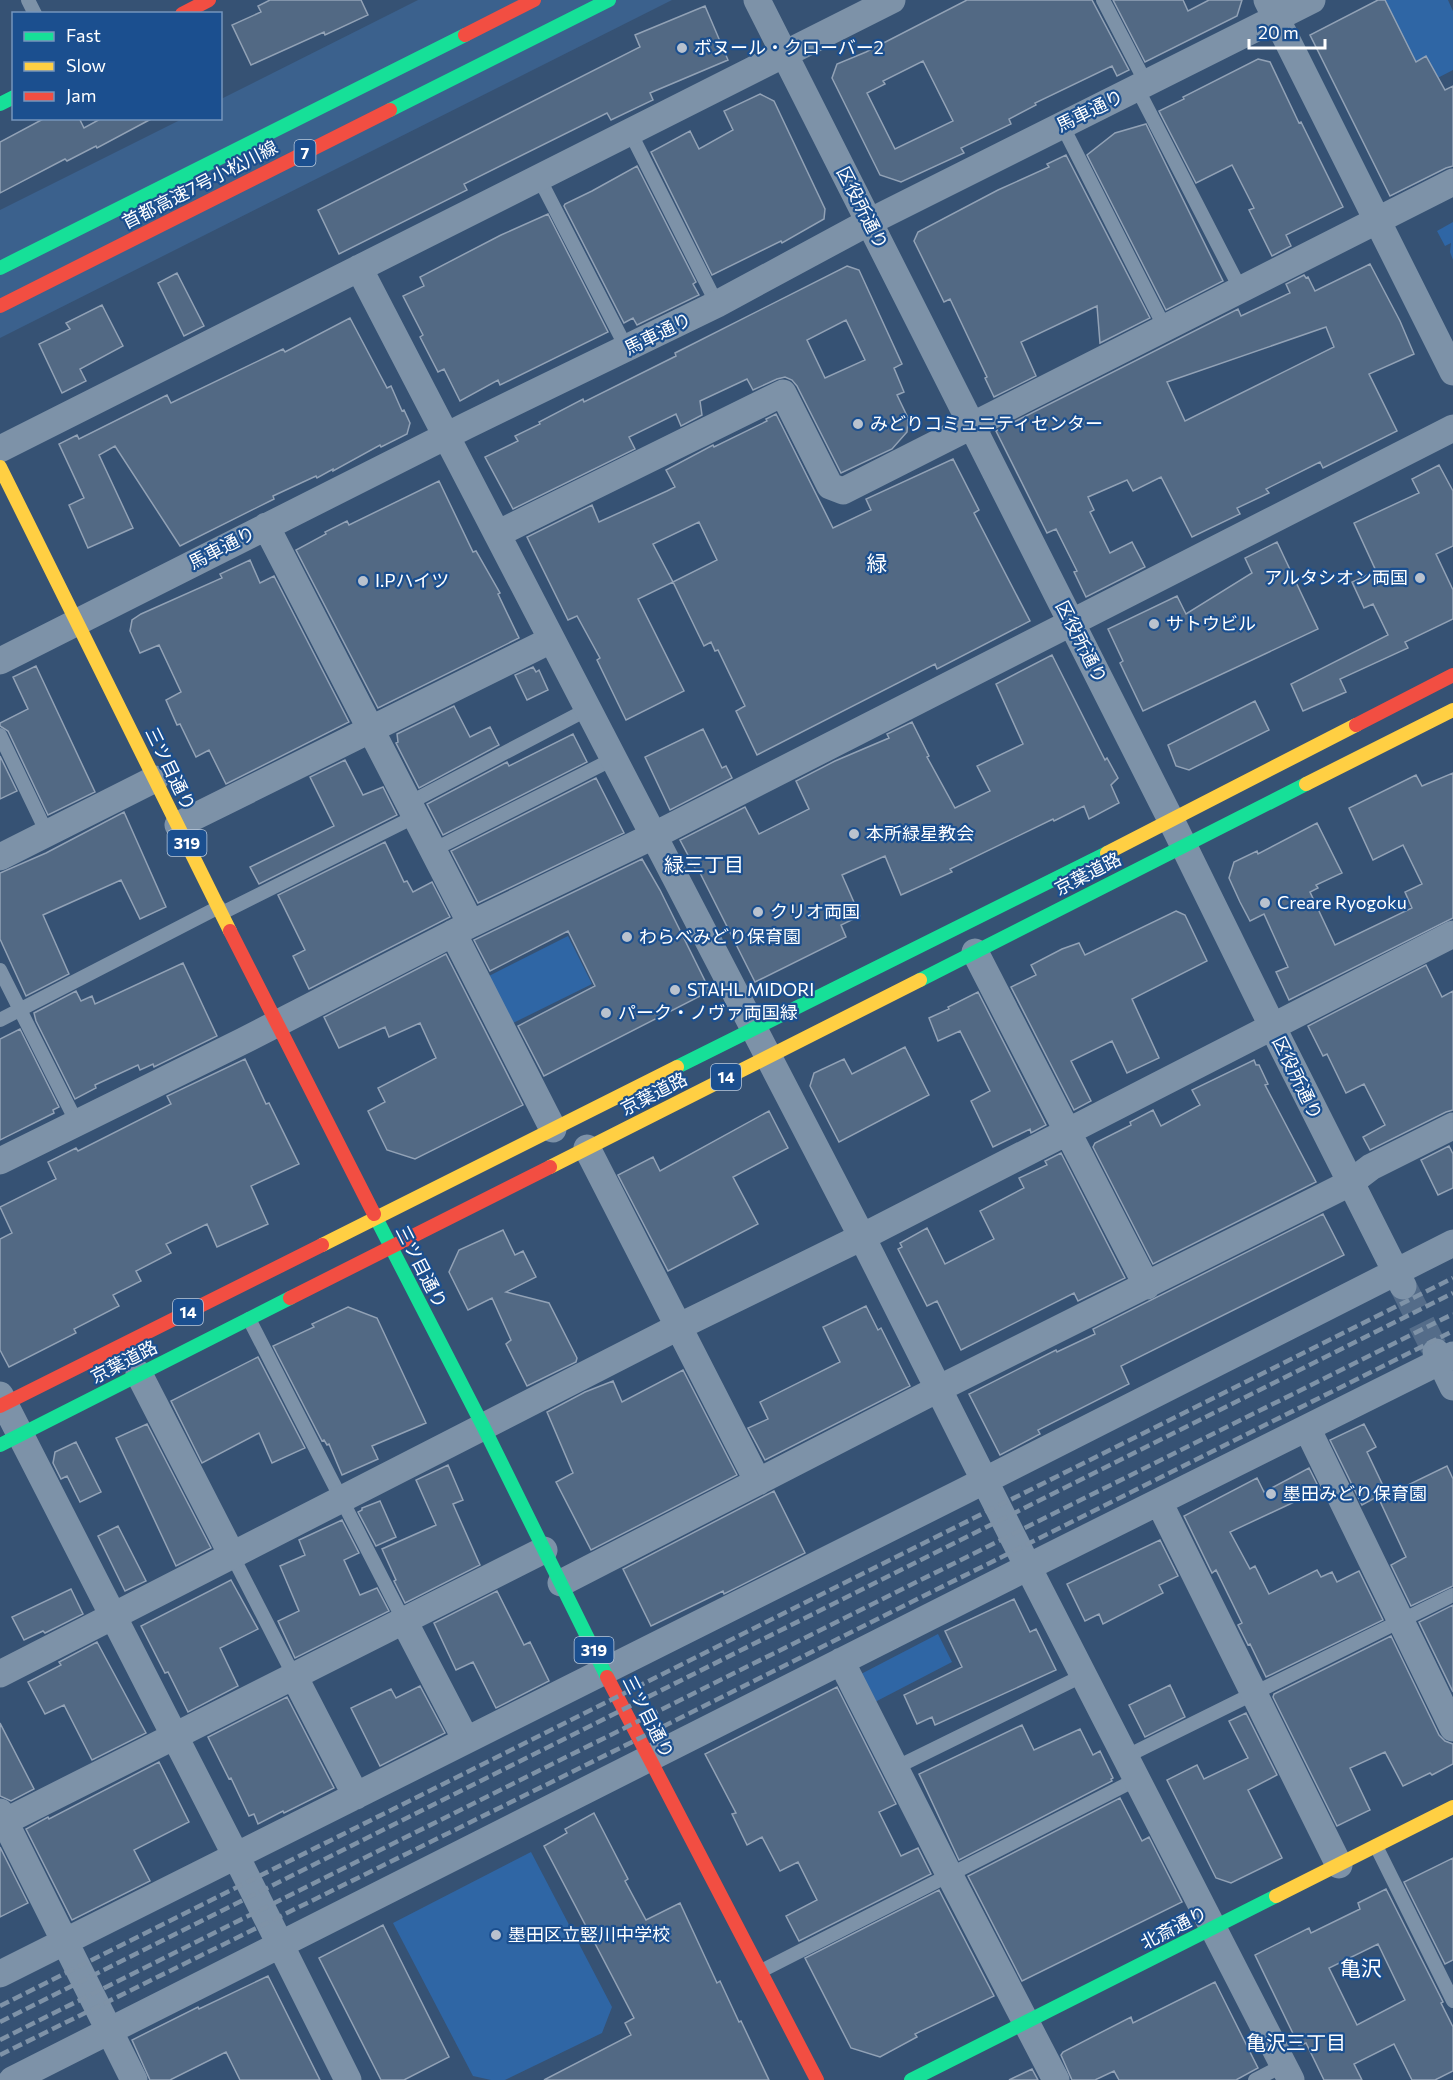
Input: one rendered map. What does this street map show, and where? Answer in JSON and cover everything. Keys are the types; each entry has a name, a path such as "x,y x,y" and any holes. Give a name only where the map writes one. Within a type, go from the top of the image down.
{"main road":[{"path":"186,12 209,0"},
{"name":"首都高速7号小松川線","path":"0,268 534,0"},
{"name":"首都高速7号小松川線","path":"0,306 609,0"},
{"name":"三ツ目通り","path":"0,467 276,1023 483,1426 604,1671 817,2080"},
{"name":"京葉道路","path":"1,1401 376,1218 1172,820 1453,675"},
{"name":"京葉道路","path":"10,1440 1453,710"},
{"name":"北斎通り","path":"911,2080 1453,1808"}],"street":[{"name":"区役所通り","path":"757,0 1172,820 1272,1027 1399,1279"},
{"path":"0,449 892,0"},
{"name":"馬車通り","path":"0,661 266,526 717,304 869,222 1142,85 1271,9 1312,0"},
{"path":"1271,9 1453,372"},
{"path":"497,534 783,393 830,486 843,492 1453,182"},
{"path":"359,268 862,1237 1287,2073"},
{"path":"0,1161 243,1041 462,929 653,836 1453,428"},
{"path":"266,526 433,850 462,929 553,1129"},
{"path":"178,825 551,640"},
{"path":"0,857 155,779"},
{"path":"0,1674 1453,934"},
{"path":"975,952 1147,1286"},
{"path":"561,1583 938,1389 1350,1183 1371,1167 1453,1126"},
{"path":"587,1148 758,1482"},
{"path":"0,1974 984,1480 1399,1279 1453,1243"},
{"path":"12,2080 1307,1428 1443,1356 1453,1387"},
{"path":"139,1374 232,1555"},
{"path":"1,1401 10,1440 112,1616 348,2080"},
{"path":"1307,1428 1453,1728"},
{"path":"1159,1502 1339,1865"},
{"path":"134,2080 2,1819 174,1737 544,1550"},
{"path":"404,1621 466,1740"},
{"path":"841,1661 1056,2080"},
{"path":"294,1676 356,1796"}],"lane":[{"path":"1103,0 1240,290"},
{"path":"1062,125 1165,328"},
{"path":"630,132 717,304"},
{"path":"539,178 627,349"},
{"path":"0,1020 221,910 412,809 588,709"},
{"path":"0,735 47,833"},
{"path":"433,850 614,759"},
{"path":"0,970 77,1124"},
{"path":"248,1318 404,1621"},
{"path":"232,1555 294,1676"},
{"path":"761,1971 950,1876 1254,1694 1453,1595"},
{"path":"896,1768 1084,1675"},
{"path":"1376,1846 1453,2001"},
{"path":"1255,2080 1287,2073"}],"shaded area":[{"path":"418,0 672,0 0,338 0,210 180,120 222,120 222,98"},
{"path":"1379,0 1448,0 1453,11 1453,70 1424,85"},
{"path":"1453,222 1453,260 1450,252 1451,243 1445,246 1437,231"},
{"path":"568,936 592,984 507,1026 483,979"},
{"path":"938,1634 952,1662 875,1702 861,1674"},
{"path":"531,1852 612,2007 602,2033 505,2080 491,2080 473,2076 393,1923"}],"building":[{"path":"270,0 361,0 368,15 251,65 232,25 261,12 258,6"},
{"path":"967,0 1092,0 1129,70 1117,76 1112,66 1035,103 1036,105 1009,119 1011,124 961,148 964,153 901,182 880,175 832,78 837,64 866,52","holes":["923,61 953,121 895,149 867,93 885,84 883,81"]},
{"path":"1113,0 1183,0 1188,11 1209,0 1242,0 1237,16 1145,62"},
{"path":"1378,0 1385,0 1416,62 1426,56 1445,90 1453,86 1453,166 1390,196 1310,35"},
{"path":"705,6 728,60 650,93 653,100 611,120 607,113 464,184 467,190 339,254 318,210 640,47 635,35"},
{"path":"1258,59 1270,62 1343,207 1286,235 1291,246 1272,256 1249,210 1254,208 1232,165 1196,183 1159,111"},
{"path":"760,94 774,101 825,209 824,219 782,243 781,241 712,275 651,152 690,131 699,149 733,130 724,111"},
{"path":"41,120 80,120 84,128 98,120 149,120 97,148 96,146 67,161 65,159 0,193 0,142"},
{"path":"1146,124 1223,281 1166,310 1087,155 1115,133"},
{"path":"1066,155 1150,318 1100,343 1097,306 1021,342 1036,376 994,397 985,378 987,377 950,299 944,302 914,241 918,232 998,190 1049,167 1047,164"},
{"path":"637,166 696,282 693,284 699,295 637,325 633,318 624,323 564,206"},
{"path":"548,214 608,332 500,385 498,380 460,401 444,369 438,372 420,337 423,335 403,296 424,286 420,277 501,235"},
{"path":"1370,264 1400,321 1414,354 1369,374 1397,431 1323,468 1320,462 1266,489 1269,493 1237,508 1240,514 1192,537 1161,477 1133,491 1127,480 1088,497 1094,510 1090,512 1110,553 1132,542 1145,567 1086,597 1074,572 1077,571 1056,529 1047,533 996,431 1238,309 1241,316 1290,293 1286,284 1304,275 1308,277 1315,291","holes":["1326,327 1334,347 1185,421 1167,382"]},
{"path":"847,266 859,270 902,364 894,368 904,392 897,395 908,418 907,432 892,449 841,473 792,380 785,377 777,379 753,390 747,379 700,401 702,415 681,426 676,414 629,437 635,449 513,509 485,457 518,441 515,436 540,424 539,422 676,356 675,353","holes":["846,320 865,360 825,378 807,340"]},
{"path":"177,273 204,326 184,336 158,283"},
{"path":"102,305 123,346 80,369 86,381 62,393 39,344 70,329 66,323"},
{"path":"350,318 387,388 391,386 402,411 404,410 410,423 407,434 381,447 380,445 333,471 333,469 273,496 274,499 180,546 115,446 99,455 133,528 88,548 69,505 84,498 59,444 77,435 79,439 167,395 171,403 283,349 285,352"},
{"path":"776,414 833,528 871,510 866,499 953,459 979,510 974,513 1030,621 937,669 935,664 757,755 736,711 745,706 718,650 715,651 711,642 704,646 673,582 638,599 684,691 626,720 597,660 600,658 577,616 568,620 527,537 592,505 599,522 667,491 675,487 666,470 713,445 714,447 767,421 766,419","holes":["699,522 717,560 673,582 653,544"]},
{"path":"1439,465 1453,491 1453,546 1436,554 1453,590 1453,619 1405,642 1408,648 1340,679 1346,692 1303,711 1291,684 1388,635 1373,604 1364,608 1352,582 1376,571 1354,523 1419,493 1412,479"},
{"path":"439,481 473,552 476,551 500,593 498,594 519,638 378,708 296,550 347,521 349,525"},
{"path":"1277,542 1318,629 1143,711 1120,663 1123,661 1108,629 1177,596 1186,614 1252,573 1245,558"},
{"path":"250,560 260,583 274,576 349,722 226,784 209,750 196,757 180,724 177,725 166,700 181,692 159,645 140,653 130,631 132,620 141,614 222,578 220,574"},
{"path":"1052,655 1105,760 1107,758 1118,778 1111,785 1119,803 1089,819 1084,806 1054,821 1053,819 950,869 952,872 901,895 885,856 842,875 860,916 841,925 846,937 755,982 699,871 697,872 680,840 745,807 759,834 809,809 796,781 889,738 887,734 912,722 929,756 927,757 955,808 990,791 977,766 1023,744 996,684"},
{"path":"36,666 95,792 48,815 8,731 0,726 0,723 28,709 13,677"},
{"path":"533,667 536,672 539,670 548,690 527,700 515,675"},
{"path":"1255,701 1269,730 1189,770 1176,766 1168,745"},
{"path":"454,706 470,737 490,727 499,745 419,788 396,743 398,742 397,734"},
{"path":"703,729 722,768 726,766 732,778 670,810 645,757"},
{"path":"573,734 587,762 443,835 427,804 507,762 509,766"},
{"path":"0,756 17,791 0,799"},
{"path":"345,760 363,795 383,787 397,815 259,884 250,867 334,826 310,777"},
{"path":"1453,773 1453,918 1289,1000 1276,972 1288,967 1264,914 1250,921 1240,902 1229,878 1234,862 1257,851 1258,854 1317,823 1342,873 1316,885 1318,888 1310,892 1335,945 1412,908 1405,892 1422,884 1403,845 1373,860 1349,808 1416,775 1422,786"},
{"path":"596,778 624,833 478,903 451,851"},
{"path":"124,812 166,907 140,919 121,880 43,915 69,974 26,996 0,939 0,873 46,853"},
{"path":"385,842 404,882 407,881 413,892 432,882 450,917 309,989 293,956 305,950 278,895"},
{"path":"642,859 660,890 710,991 544,1076 518,1026 595,986 568,931 490,971 474,940"},
{"path":"1176,911 1185,915 1207,961 1132,999 1159,1058 1127,1073 1112,1041 1071,1061 1091,1101 1074,1110 1011,987 1036,975 1031,965 1062,949 1079,943 1085,955"},
{"path":"446,954 523,1105 415,1159 387,1150 368,1111 385,1102 378,1088 436,1058 420,1023 389,1037 385,1027 339,1048 324,1017"},
{"path":"183,963 217,1036 154,1067 153,1064 140,1070 138,1065 95,1085 96,1088 75,1099 34,1013 76,991 81,1001 92,996 95,1004"},
{"path":"1426,965 1442,997 1453,991 1453,1110 1370,1150 1363,1137 1385,1125 1364,1084 1346,1093 1327,1054 1323,1056 1308,1026"},
{"path":"978,992 1046,1125 1031,1133 1030,1129 993,1147 971,1101 990,1091 960,1031 938,1041 929,1018"},
{"path":"20,1029 59,1107 53,1110 54,1113 0,1140 0,1039"},
{"path":"905,1047 929,1095 839,1142 810,1086 814,1073 844,1059 852,1074"},
{"path":"245,1059 266,1104 269,1103 299,1164 251,1186 268,1224 217,1247 207,1224 166,1244 171,1253 136,1271 141,1281 113,1295 119,1306 74,1329 76,1333 9,1367 0,1350 0,1239 12,1233 0,1207 56,1179 48,1162 76,1148 78,1151 171,1104 167,1096"},
{"path":"1254,1060 1256,1065 1259,1065 1268,1084 1265,1085 1316,1182 1153,1264 1093,1147 1095,1143 1131,1125 1130,1122 1153,1110 1161,1126 1200,1105 1192,1090"},
{"path":"769,1111 788,1148 733,1177 758,1224 668,1271 618,1175 653,1157 660,1171"},
{"path":"1449,1146 1453,1154 1453,1188 1438,1195 1421,1160"},
{"path":"1061,1153 1125,1278 1078,1301 1074,1293 961,1350 937,1301 927,1306 898,1249 902,1247 900,1243 927,1228 945,1264 994,1239 980,1211 1024,1188 1019,1178 1047,1165 1045,1161"},
{"path":"1323,1214 1344,1255 1121,1366 1129,1384 1038,1430 1040,1434 1000,1455 969,1394 1056,1350 1057,1352 1095,1334 1093,1329"},
{"path":"503,1230 515,1255 523,1251 536,1277 506,1292 549,1303 577,1358 576,1362 527,1386 506,1344 511,1340 492,1298 468,1310 449,1272 459,1250"},
{"path":"866,1306 878,1330 881,1328 910,1386 765,1460 748,1428 768,1419 760,1402 840,1362 823,1327"},
{"path":"348,1307 377,1318 426,1423 372,1446 378,1459 342,1475 329,1444 322,1441 273,1346 314,1327 312,1324"},
{"path":"258,1357 305,1448 272,1463 259,1433 202,1463 171,1401"},
{"path":"683,1370 737,1475 591,1550 556,1482 573,1473 547,1412 585,1392 613,1381 622,1402"},
{"path":"147,1424 211,1548 176,1566 116,1438"},
{"path":"1364,1424 1376,1447 1367,1452 1386,1492 1362,1505 1330,1440"},
{"path":"76,1442 101,1492 80,1502 67,1476 61,1479 53,1463 55,1452"},
{"path":"448,1465 463,1500 453,1504 480,1565 405,1603 382,1549 436,1525 416,1480"},
{"path":"1447,1466 1453,1479 1453,1586 1411,1606 1391,1565 1406,1557 1379,1499"},
{"path":"1309,1468 1320,1490 1230,1532 1250,1569 1255,1566 1269,1594 1317,1570 1321,1577 1332,1572 1337,1582 1359,1571 1383,1620 1266,1677 1238,1625 1242,1623 1216,1570 1212,1573 1184,1516 1257,1478 1264,1492"},
{"path":"774,1491 805,1553 724,1594 723,1591 651,1626 623,1569"},
{"path":"380,1501 396,1537 376,1546 358,1512"},
{"path":"342,1520 359,1553 344,1560 360,1595 377,1588 389,1611 295,1658 278,1621 299,1611 280,1566 305,1555 299,1540"},
{"path":"118,1526 146,1581 125,1591 98,1536"},
{"path":"1160,1540 1178,1576 1159,1585 1163,1593 1103,1624 1099,1614 1085,1621 1067,1584"},
{"path":"231,1580 258,1629 220,1648 238,1686 188,1712 141,1626"},
{"path":"71,1589 83,1614 45,1633 43,1631 24,1640 12,1617"},
{"path":"497,1591 524,1645 530,1642 549,1681 496,1708 473,1662 456,1670 434,1623"},
{"path":"1014,1599 1030,1632 1036,1629 1056,1670 935,1725 932,1717 917,1724 904,1695 962,1667 945,1631"},
{"path":"1453,1605 1453,1692 1419,1622"},
{"path":"1391,1636 1439,1735 1445,1741 1453,1744 1453,1764 1403,1786 1385,1752 1350,1768 1370,1810 1337,1826 1273,1697 1274,1694"},
{"path":"97,1642 146,1733 92,1760 64,1705 45,1714 28,1682 61,1665 59,1662"},
{"path":"1170,1685 1185,1717 1145,1737 1129,1705"},
{"path":"420,1686 445,1733 380,1766 351,1708 391,1689 396,1698"},
{"path":"837,1687 896,1804 879,1812 901,1856 918,1848 931,1874 799,1941 786,1916 817,1900 798,1862 780,1871 762,1837 747,1845 732,1814 736,1813 705,1754"},
{"path":"287,1697 334,1788 258,1824 254,1814 249,1816 208,1737"},
{"path":"1246,1713 1277,1775 1248,1790 1282,1858 1231,1883 1216,1878 1167,1780 1197,1765 1204,1779 1248,1758 1229,1721"},
{"path":"0,1723 34,1789 11,1801 0,1796"},
{"path":"1022,1725 1034,1750 1080,1729 1093,1755 1100,1751 1113,1778 1112,1781 959,1860 919,1774"},
{"path":"159,1762 189,1822 134,1850 150,1881 72,1920 26,1829"},
{"path":"1120,1798 1142,1841 1149,1837 1182,1902 1022,1981 968,1876"},
{"path":"594,1813 628,1879 625,1881 646,1920 680,1903 717,1983 720,1981 769,2080 544,2080 631,2035 625,2023 634,2018 544,1846 567,1833 565,1829"},
{"path":"0,1847 28,1903 0,1917"},
{"path":"1453,1858 1453,1960 1445,1964 1404,1882"},
{"path":"1386,1889 1443,2002 1441,2003 1453,2027 1453,2071 1435,2080 1412,2080 1394,2044 1354,2064 1362,2080 1324,2080 1306,2043 1299,2046 1255,1955 1309,1928 1311,1933 1360,1909 1358,1903","holes":["1378,1944 1405,2000 1357,2025 1329,1968"]},
{"path":"939,1890 994,1996 915,2034 917,2037 880,2057 851,2048 805,1958"},
{"path":"383,1925 449,2057 404,2080 381,2080 319,1958"},
{"path":"268,1976 320,2080 240,2080 226,2052 170,2080 150,2080 132,2040"},
{"path":"1215,1982 1258,2068 1236,2080 1119,2080 1114,2071 1095,2080 1072,2080 1061,2055 1063,2052 1131,2017 1133,2023"},
{"path":"1032,2069 1038,2080 1009,2080"}],"tunnel":[{"path":"1403,1286 1436,1352"}],"railway":[{"path":"0,2006 1453,1278"},
{"path":"0,2022 1453,1293"},
{"path":"0,2040 1453,1314"},
{"path":"0,2055 1453,1331"}],"traffic: fast":[{"path":"390,110 609,0"},
{"path":"0,268 465,35"},
{"path":"0,104 12,98"},
{"path":"920,980 1306,784"},
{"path":"677,1067 1107,853"},
{"path":"374,1214 483,1426 607,1677"},
{"path":"0,1445 290,1298"},
{"path":"911,2080 1276,1896"}],"traffic: slow":[{"path":"0,467 230,931"},
{"path":"1306,784 1453,710"},
{"path":"1107,853 1356,725"},
{"path":"550,1167 920,980"},
{"path":"322,1245 677,1067"},
{"path":"1276,1896 1453,1807"}],"traffic: jam":[{"path":"186,12 209,0"},
{"path":"465,35 534,0"},
{"path":"0,306 390,110"},
{"path":"1356,725 1453,675"},
{"path":"230,931 374,1214"},
{"path":"290,1298 550,1167"},
{"path":"0,1406 322,1245"},
{"path":"607,1677 817,2080"}],"place":[{"name":"ボヌール・クローバー2","path":"682,48"},
{"name":"みどりコミュニティセンター","path":"858,424"},
{"name":"アルタシオン両国","path":"1420,578"},
{"name":"I.Pハイツ","path":"363,581"},
{"name":"サトウビル","path":"1154,624"},
{"name":"本所緑星教会","path":"854,834"},
{"name":"Creare Ryogoku","path":"1265,903"},
{"name":"クリオ両国","path":"758,912"},
{"name":"わらべみどり保育園","path":"627,937"},
{"name":"STAHL MIDORI","path":"675,990"},
{"name":"パーク・ノヴァ両国緑","path":"606,1013"},
{"name":"墨田みどり保育園","path":"1271,1494"},
{"name":"墨田区立竪川中学校","path":"496,1935"}],"district":[{"name":"緑","path":"877,564"},
{"name":"緑三丁目","path":"704,865"},
{"name":"亀沢","path":"1361,1969"},
{"name":"亀沢三丁目","path":"1296,2043"}]}
